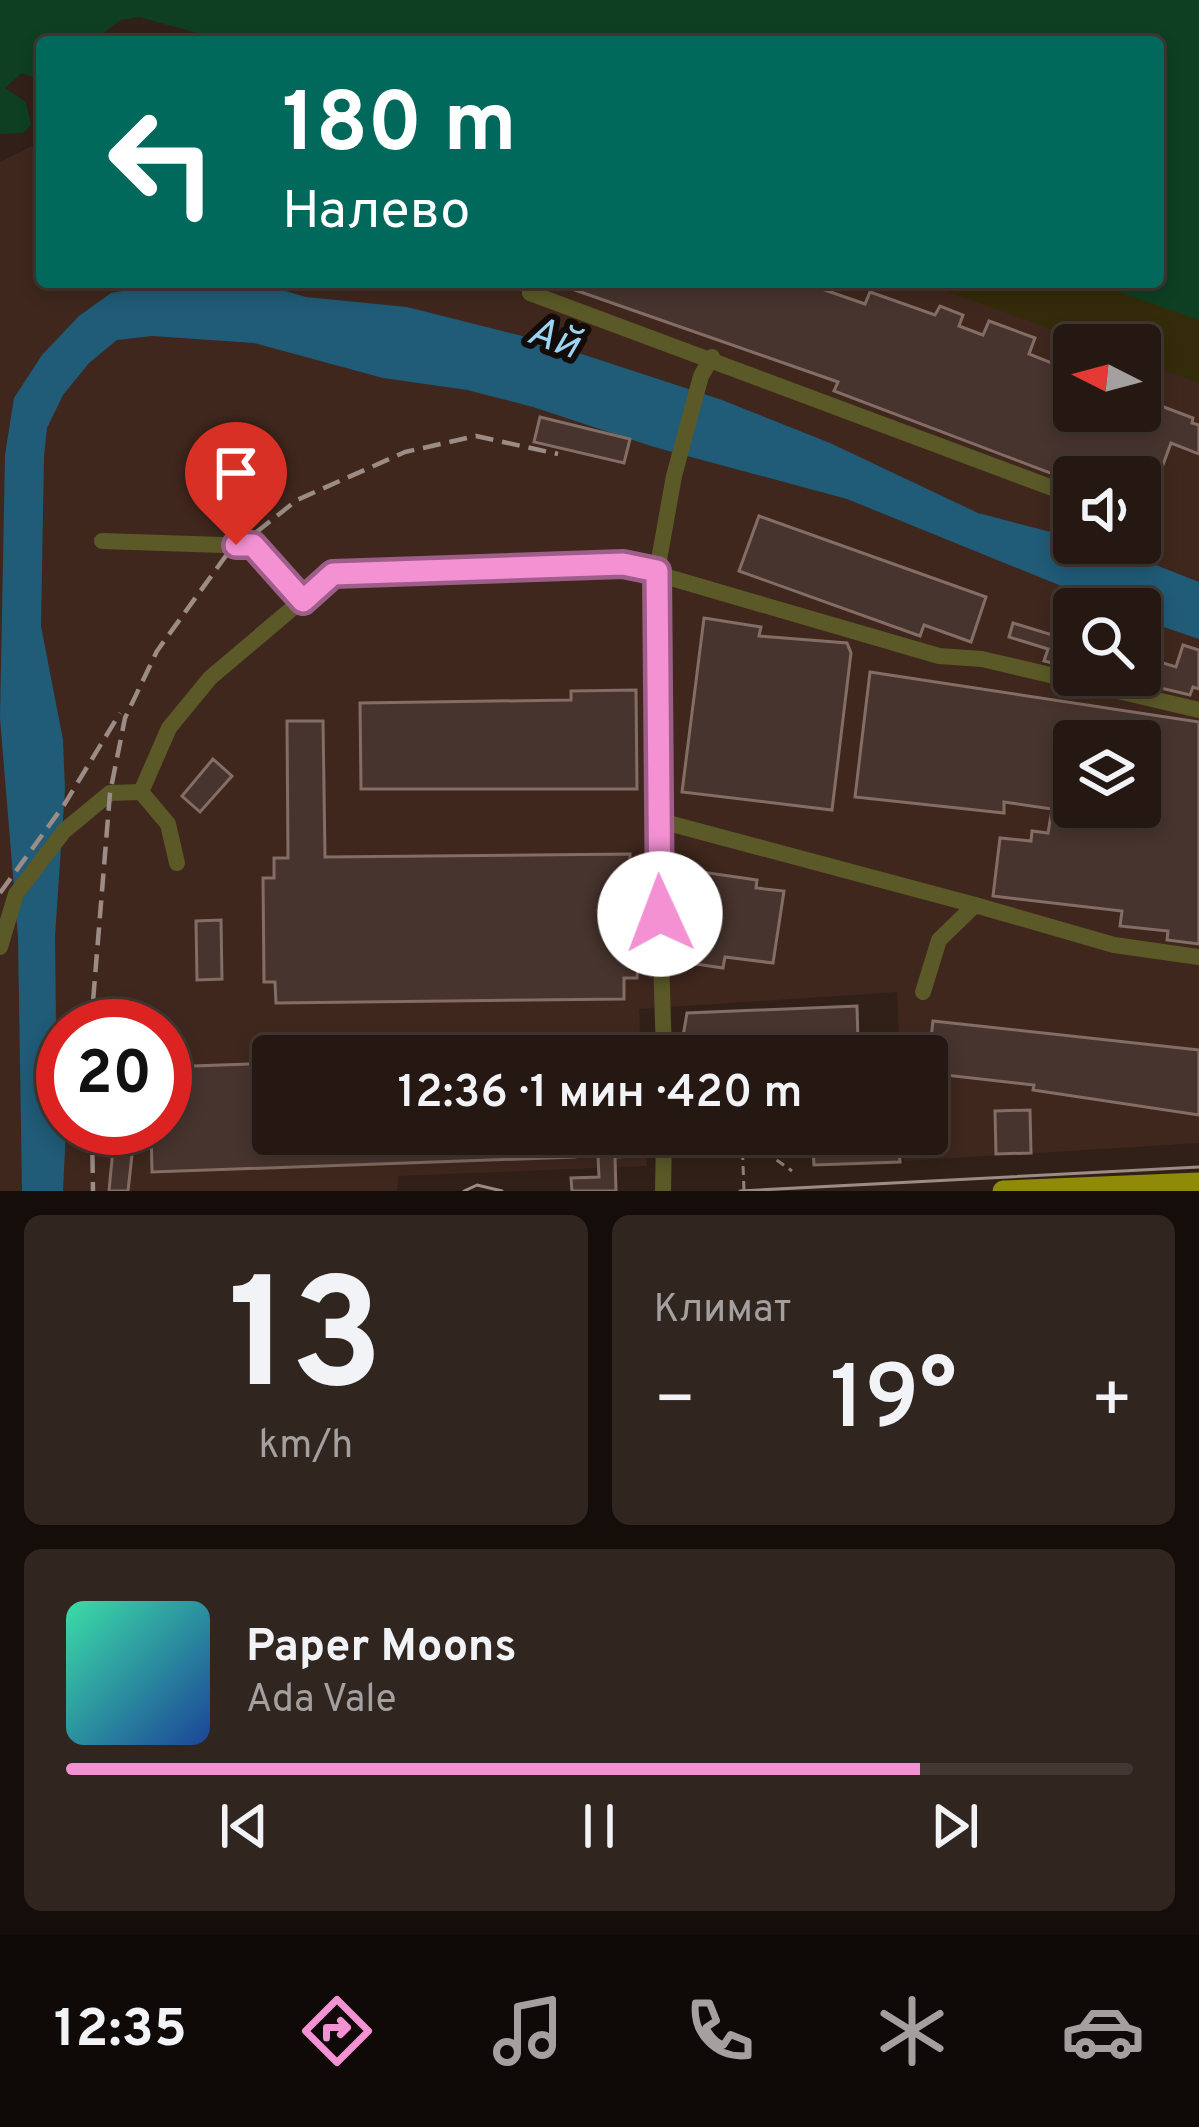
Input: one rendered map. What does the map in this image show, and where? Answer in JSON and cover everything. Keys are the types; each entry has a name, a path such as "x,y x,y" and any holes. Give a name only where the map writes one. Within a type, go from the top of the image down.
{"main road":[{"path":"1003,1191 1199,1183"}],"lane":[{"path":"530,292 1053,488"},
{"path":"663,1035 657,571 674,476 701,376 712,357"},
{"path":"103,541 253,545 303,601"},
{"path":"141,792 169,728 210,678 333,574 623,564 939,656 982,659 1199,710"},
{"path":"0,947 8,897 64,831 110,793 141,792"},
{"path":"141,792 168,824 177,863"},
{"path":"657,820 1114,945 1199,957"},
{"path":"923,992 939,940 975,905"},
{"path":"663,1191 664,1155"}],"path":[{"path":"742,1155 744,1191"},
{"path":"769,1155 792,1171"}],"shaded area":[{"path":"36,144 36,288 954,288 1053,324 1053,432 1161,432 1161,364 1199,378 1199,1143 904,1161 904,1155 948,1155 948,1035 899,1035 897,992 639,1009 640,1035 252,1035 252,1155 647,1155 647,1166 398,1176 397,1191 0,1191 0,162"}],"green space":[{"path":"0,0 1199,0 1199,343 1161,329 1161,324 1147,324 1048,288 1164,288 1164,36 208,36 139,17 121,20 100,36 36,36 36,79 22,73 5,88 26,102 31,125 23,133 0,134"}],"sand":[{"path":"938,288 1108,288 1199,320 1199,383 1161,369 1161,324 1053,324 1053,330"}],"water":[{"path":"139,288 275,288 306,297 407,307 542,341 722,400 830,443 978,513 1053,533 1053,564 1153,564 1199,582 1199,639 1161,626 1161,588 1066,588 847,499 654,447 533,407 467,390 383,378 254,343 152,336 117,340 89,363 63,395 47,428 41,626 63,740 65,789 56,999 36,999 36,1155 65,1155 63,1191 22,1191 18,937 0,718 5,455 14,398 42,355 79,316 111,293"}],"building":[{"path":"569,288 819,288 865,304 870,292 935,315 940,306 963,315 959,326 983,335 989,321 1035,338 1029,354 1053,364 1053,432 1161,432 1161,406 1199,425 1199,454 1171,443 1161,470 1161,456 1053,456 1053,474 834,391 838,382"},
{"path":"540,417 630,439 624,463 534,442"},
{"path":"759,516 986,597 971,642 924,625 920,636 739,571"},
{"path":"704,618 761,627 759,636 847,643 851,653 832,810 682,792"},
{"path":"1013,623 1053,632 1053,663 1044,661 1048,649 1009,637"},
{"path":"1183,645 1199,650 1199,689 1193,687 1190,695 1161,688 1161,662 1176,667"},
{"path":"870,672 1199,722 1199,944 1167,940 1168,931 1120,926 1122,911 993,896 1000,838 1031,841 1032,831 1048,833 1052,809 1004,802 1004,813 855,797"},
{"path":"636,690 637,789 361,789 360,703 571,700 571,691"},
{"path":"287,721 323,721 325,857 630,854 630,864 639,864 640,937 637,978 624,978 624,999 276,1003 275,982 264,982 263,878 274,878 274,858 288,858"},
{"path":"213,759 232,776 200,812 182,796"},
{"path":"695,871 757,880 756,888 784,891 773,963 725,957 723,968 682,962"},
{"path":"221,920 222,979 197,980 196,921"},
{"path":"857,1006 858,1035 683,1035 687,1013"},
{"path":"933,1021 1199,1050 1199,1115 1033,1090 1034,1085 948,1075 948,1035 931,1035"},
{"path":"252,1064 252,1155 575,1157 152,1172 152,1155 192,1155 192,1066"},
{"path":"1030,1110 1031,1153 996,1154 995,1111"},
{"path":"112,1155 132,1155 128,1191 109,1191"},
{"path":"598,1155 636,1155 615,1157 616,1191 572,1191 571,1178 599,1177"},
{"path":"813,1155 900,1155 900,1162 814,1165"}],"tram line":[{"path":"740,1191 1199,1167"},
{"path":"464,1191 477,1185 502,1191"}],"railway":[{"path":"93,999 110,793 125,718 157,651 225,557 297,500 405,452 476,436 558,454"},
{"path":"0,893 64,805 120,713"},
{"path":"92,1155 93,1191"}],"route":[{"path":"236,545 253,545 303,601 333,574 623,564 657,571 660,914"}],"water label":[{"name":"Ай","path":"553,340"}]}
